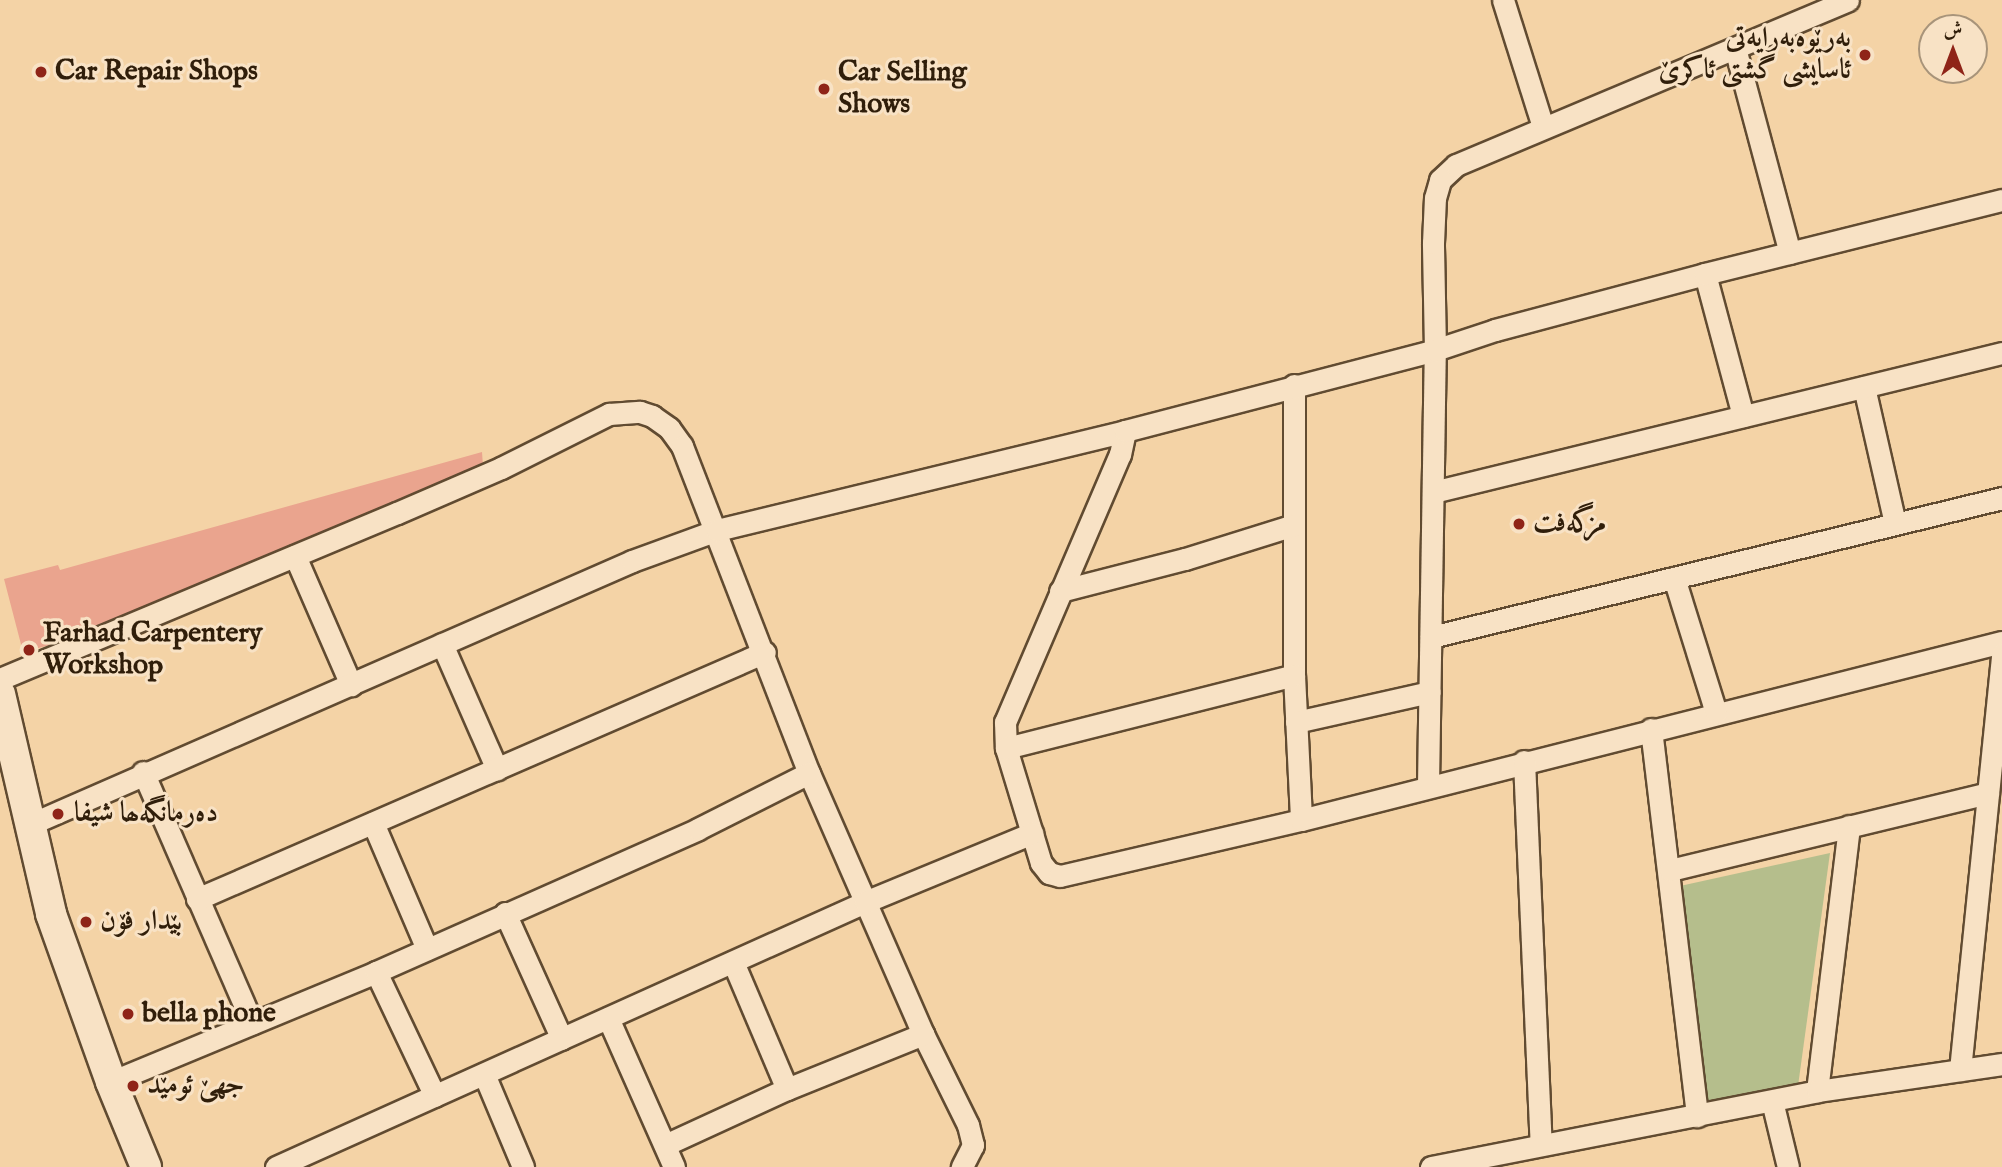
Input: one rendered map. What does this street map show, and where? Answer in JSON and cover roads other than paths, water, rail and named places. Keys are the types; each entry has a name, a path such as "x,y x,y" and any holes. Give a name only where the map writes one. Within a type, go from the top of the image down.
{"main road":[{"path":"0,694 10,778 31,824 51,914 111,1082 146,1167"}],"street":[{"path":"1503,0 1543,127"},
{"path":"1428,785 1435,350 1433,243 1435,198 1440,180 1456,164 1848,0"},
{"path":"1735,48 1790,253"},
{"path":"31,824 143,772 351,685 632,561 717,530 1125,431 1435,350 1495,330 1705,274 2002,200"},
{"path":"1705,274 1743,416"},
{"path":"1433,492 2002,354"},
{"path":"1294,385 1294,675 1301,820"},
{"path":"1864,387 1895,524"},
{"path":"0,679 89,645 501,468 609,414 623,412 652,416 669,428 682,446 765,652 809,773 923,1034 968,1125 972,1145 983,1167"},
{"path":"1125,431 1120,454 1008,709 1004,734 1041,863 1049,873 1060,876 1301,820 1428,785 2002,642"},
{"path":"1431,637 2002,498"},
{"path":"1060,591 1185,559 1294,525"},
{"path":"295,556 351,685"},
{"path":"1674,578 1716,713"},
{"path":"442,644 497,769"},
{"path":"197,899 765,652"},
{"path":"1959,1070 2002,654"},
{"path":"1006,748 1294,675"},
{"path":"1296,722 1430,692"},
{"path":"1651,729 1670,870 1697,1116"},
{"path":"1524,761 1541,1145"},
{"path":"143,772 252,1023"},
{"path":"111,1082 376,972 698,829 809,773"},
{"path":"1670,870 1988,793"},
{"path":"373,823 426,949"},
{"path":"1817,1091 1849,826"},
{"path":"276,1167 312,1160 435,1096 865,902 1032,832"},
{"path":"505,913 562,1039"},
{"path":"733,962 787,1089"},
{"path":"376,972 435,1096"},
{"path":"608,1018 674,1167"},
{"path":"665,1145 787,1089 923,1034"},
{"path":"1431,1167 1817,1091 2002,1064"},
{"path":"484,1074 523,1167"},
{"path":"1772,1101 1788,1167"},
{"path":"962,1167 972,1145"}],"place":[{"name":"بەرێوەبەرایەتی ئاسایشی گشتی ئاکرێ","path":"1865,55"},
{"name":"Car Repair Shops","path":"41,72"},
{"name":"Car Selling Shows","path":"824,89"},
{"name":"مزگەفت","path":"1519,524"},
{"name":"Farhad Carpentery Workshop","path":"29,650"},
{"name":"دەرمانگەھا شیفا","path":"58,814"},
{"name":"بێدار فۆن","path":"86,922"},
{"name":"bella phone","path":"128,1014"},
{"name":"جھێ ئومێد","path":"133,1086"}]}
